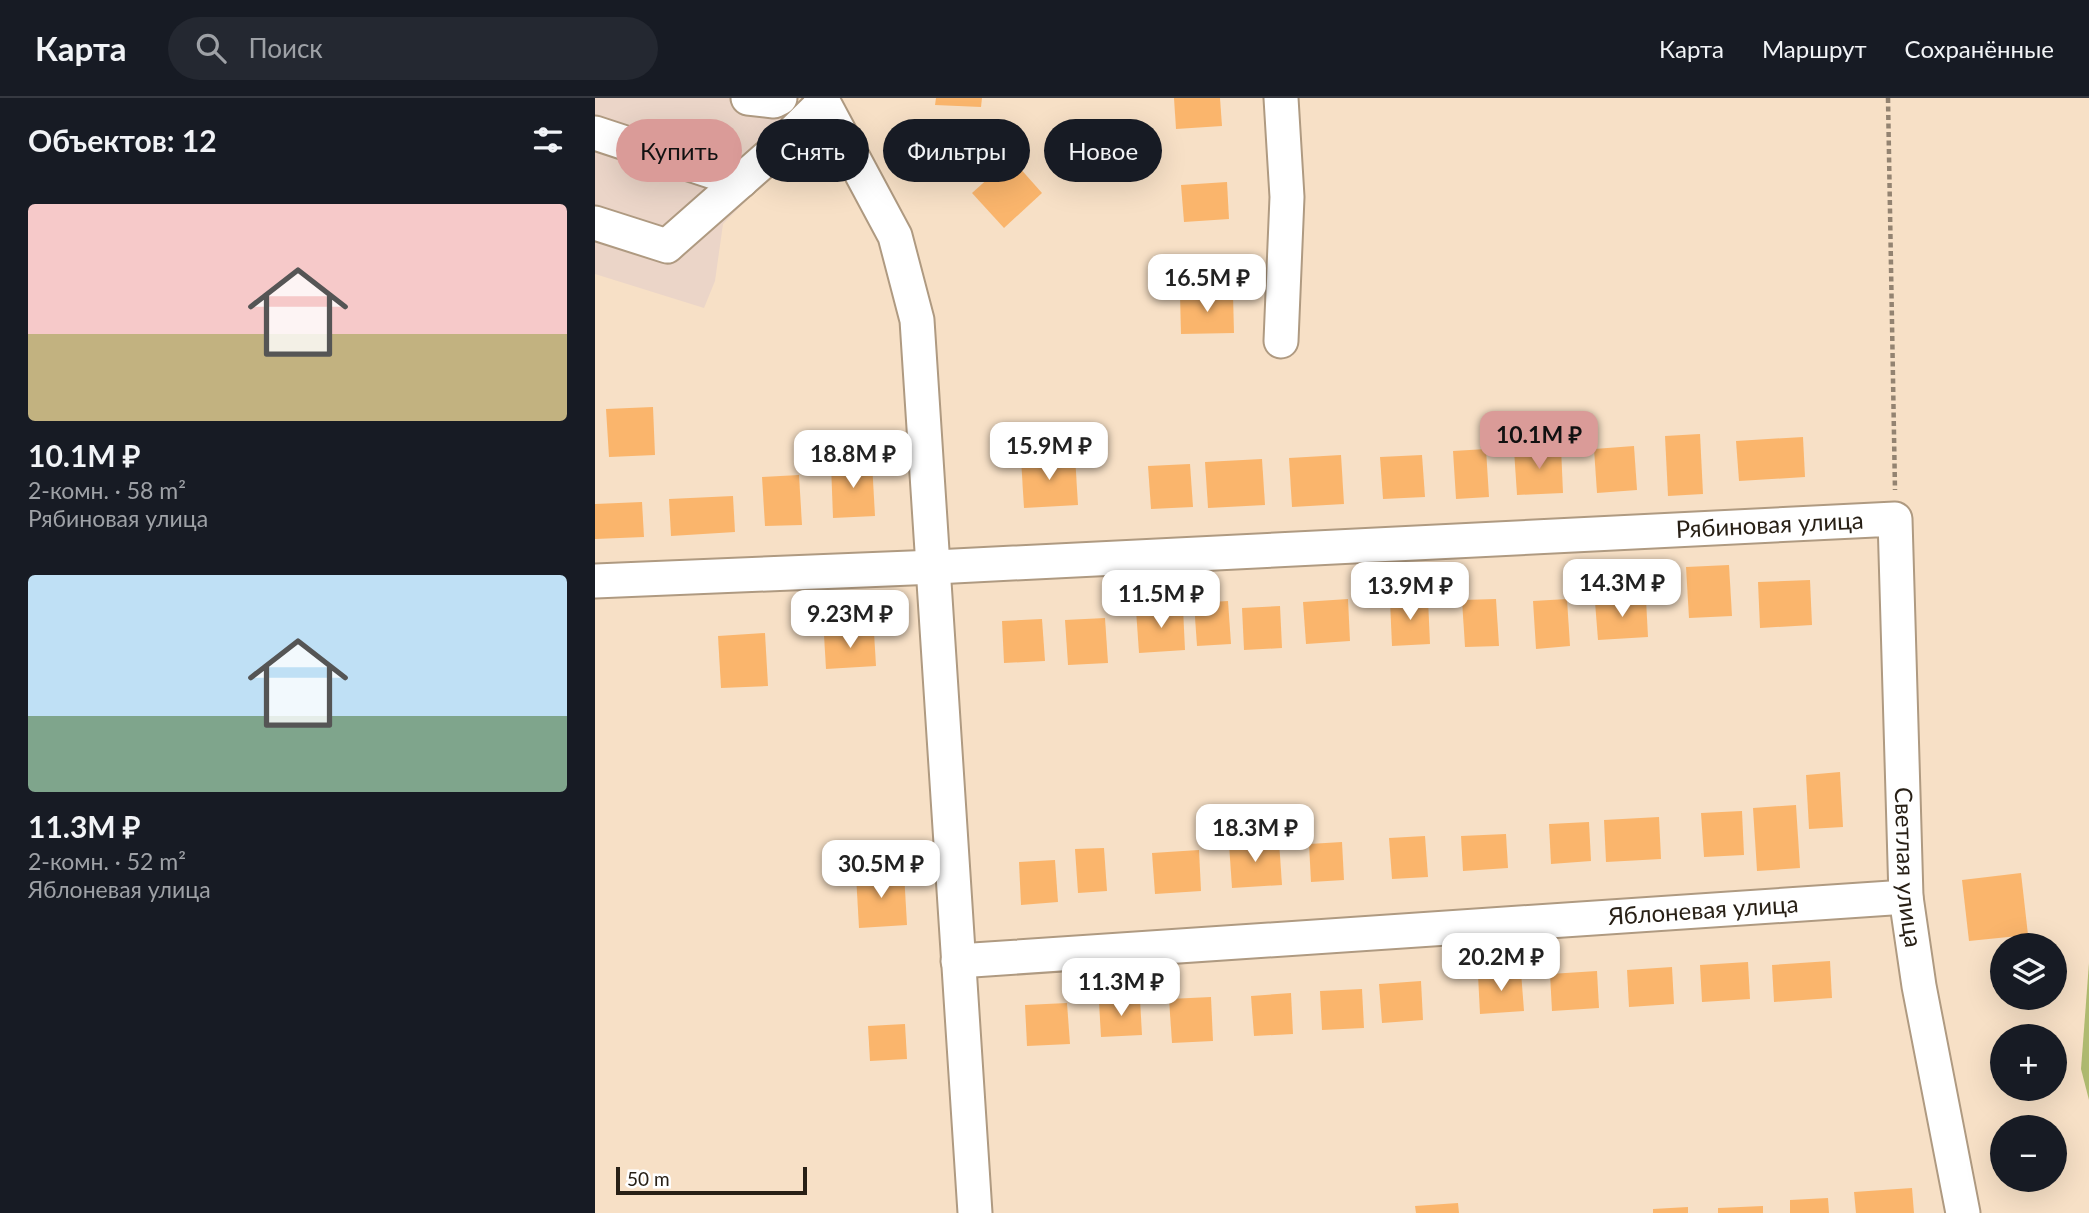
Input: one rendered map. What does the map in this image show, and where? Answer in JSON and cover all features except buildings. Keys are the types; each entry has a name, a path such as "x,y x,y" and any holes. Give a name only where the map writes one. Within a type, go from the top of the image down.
{"street":[{"path":"748,98 774,101 779,98"},
{"path":"1281,98 1287,197 1281,341"},
{"path":"742,180 828,102 895,236 917,320 975,1213"},
{"path":"595,134 616,141"},
{"path":"595,223 667,246 740,182"},
{"name":"Рябиновая улица","path":"595,581 935,567 1895,519"},
{"name":"Светлая улица","path":"1895,519 1906,897 1919,986 1963,1213"},
{"name":"Яблоневая улица","path":"958,961 1906,897"}],"path":[{"path":"1888,98 1895,519"}],"shaded area":[{"path":"595,98 783,98 787,119 756,119 756,182 764,182 723,224 715,281 704,308 595,274"}],"green space":[{"path":"2089,963 2089,1100 2081,1069"}]}
